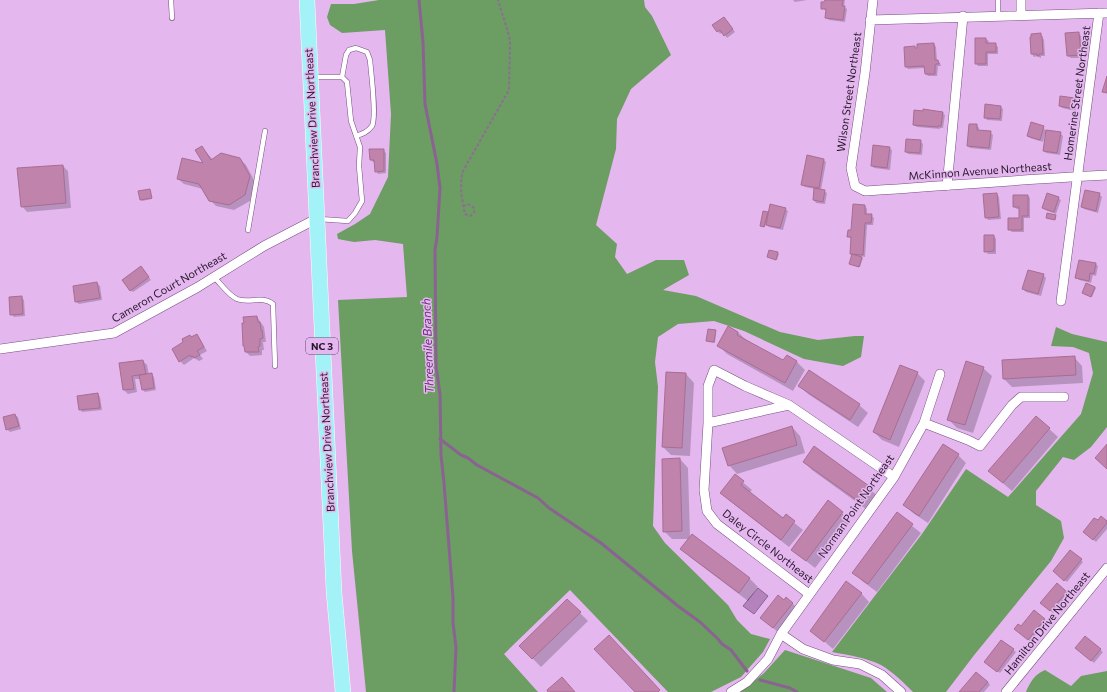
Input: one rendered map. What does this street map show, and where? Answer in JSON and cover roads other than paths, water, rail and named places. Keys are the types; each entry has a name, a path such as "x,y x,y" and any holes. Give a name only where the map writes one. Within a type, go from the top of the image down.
{"main road":[{"name":"Branchview Drive Northeast","path":"307,0 334,592 343,692"}],"street":[{"name":"Wilson Street Northeast","path":"855,186 851,168 865,73 873,0"},
{"path":"1020,15 1021,0"},
{"path":"870,20 963,16 1103,13"},
{"name":"Homerine Street Northeast","path":"1061,301 1077,177 1103,13"},
{"path":"947,186 963,16"},
{"name":"McKinnon Avenue Northeast","path":"855,186 865,191 1107,175"},
{"name":"Cameron Court Northeast","path":"0,349 114,333 214,277 264,246 316,219"},
{"name":"Daley Circle Northeast","path":"809,594 717,524 707,510 704,490 708,423 708,386 714,370 745,386 788,405 894,477"},
{"name":"Norman Point Northeast","path":"731,692 747,682 768,659 781,634 894,477 924,423 940,374"},
{"path":"924,423 980,446 1020,397 1064,397"},
{"path":"708,423 788,405"},
{"name":"Hamilton Drive Northeast","path":"1006,692 1107,568"},
{"path":"781,634 802,649 833,660 860,664 882,675 901,692"}],"lane":[{"path":"172,0 172,18"},
{"path":"998,0 998,15"},
{"path":"342,76 346,56 350,50 356,48 367,52 370,60 374,117 371,128 356,136"},
{"path":"310,77 342,76"},
{"path":"316,219 348,221 356,213 362,201 359,166 360,147 351,121 347,82 342,76"},
{"path":"248,230 266,131"},
{"path":"214,277 233,297 238,300 244,301 263,299 269,300 273,304 275,366"}],"waterway":[{"name":"Threemile Branch","path":"419,0 423,42 425,104 437,164 440,188 435,250 436,366 440,394 441,455 456,647 454,692"},
{"path":"440,439 477,465 538,498 549,508 601,543 678,606 700,622 722,644 731,650 747,671"},
{"path":"760,680 790,688 797,692"}]}
